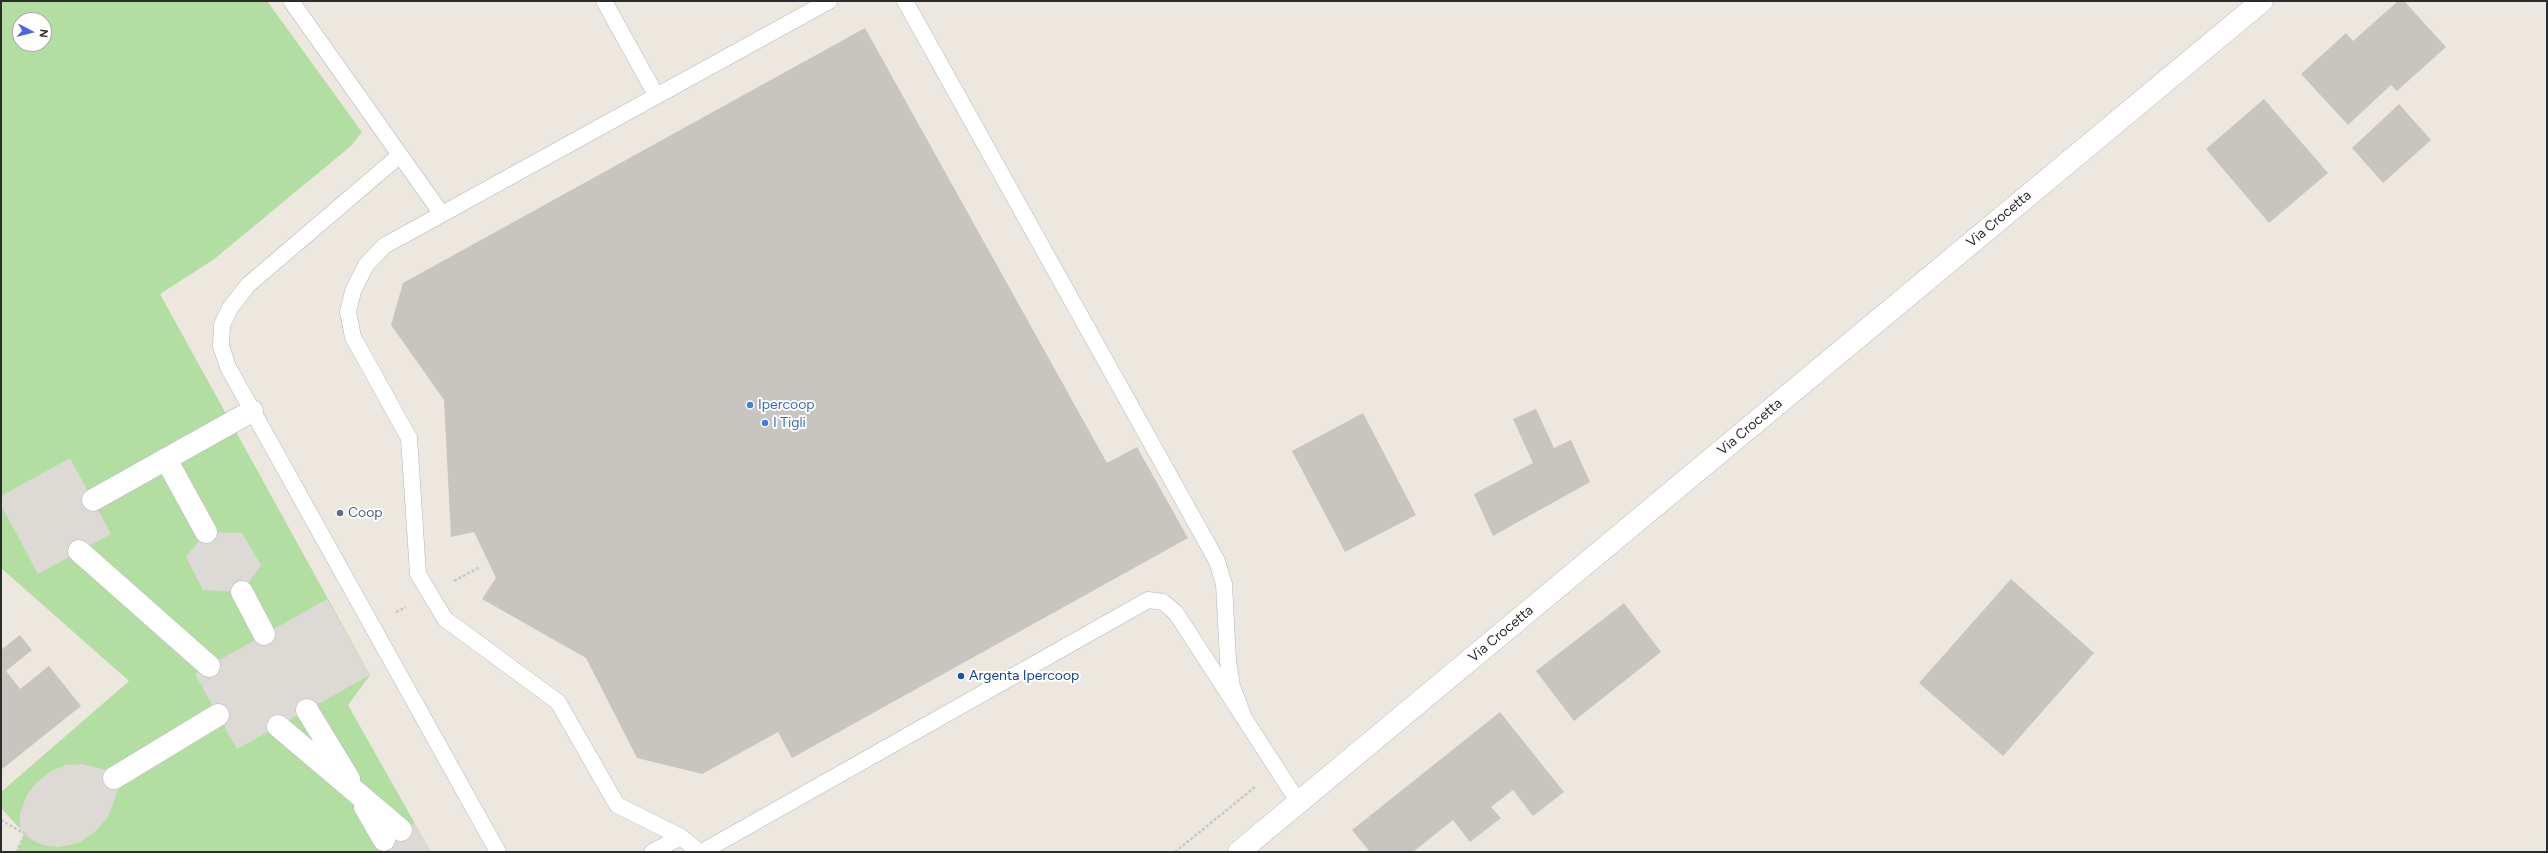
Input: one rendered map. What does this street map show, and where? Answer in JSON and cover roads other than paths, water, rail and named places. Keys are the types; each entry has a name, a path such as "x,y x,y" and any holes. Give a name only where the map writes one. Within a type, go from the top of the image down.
{"street":[{"name":"Via Crocetta","path":"1239,852 2262,1"},
{"path":"93,500 252,411"},
{"path":"166,459 206,532"},
{"path":"79,552 209,666"},
{"path":"242,592 264,634"},
{"path":"307,710 358,794 392,835"},
{"path":"114,778 218,715"},
{"path":"278,726 358,794"}],"lane":[{"path":"291,1 441,213"},
{"path":"604,1 656,95"},
{"path":"698,852 681,837 617,805 558,702 445,619 418,574 409,438 353,337 348,312 353,291 366,265 384,246 441,213 829,1"},
{"path":"905,1 1217,561 1224,584 1228,661 1232,686 1244,718"},
{"path":"400,155 248,285 230,308 222,325 221,346 228,367 252,411 498,852"},
{"path":"702,852 1148,600 1163,602 1176,613 1299,803"},
{"path":"652,852 681,837"}],"place":[{"name":"Ipercoop","path":"750,405"},
{"name":"I Tigli","path":"765,423"},
{"name":"Coop","path":"340,513"},
{"name":"Argenta Ipercoop","path":"961,676"}]}
